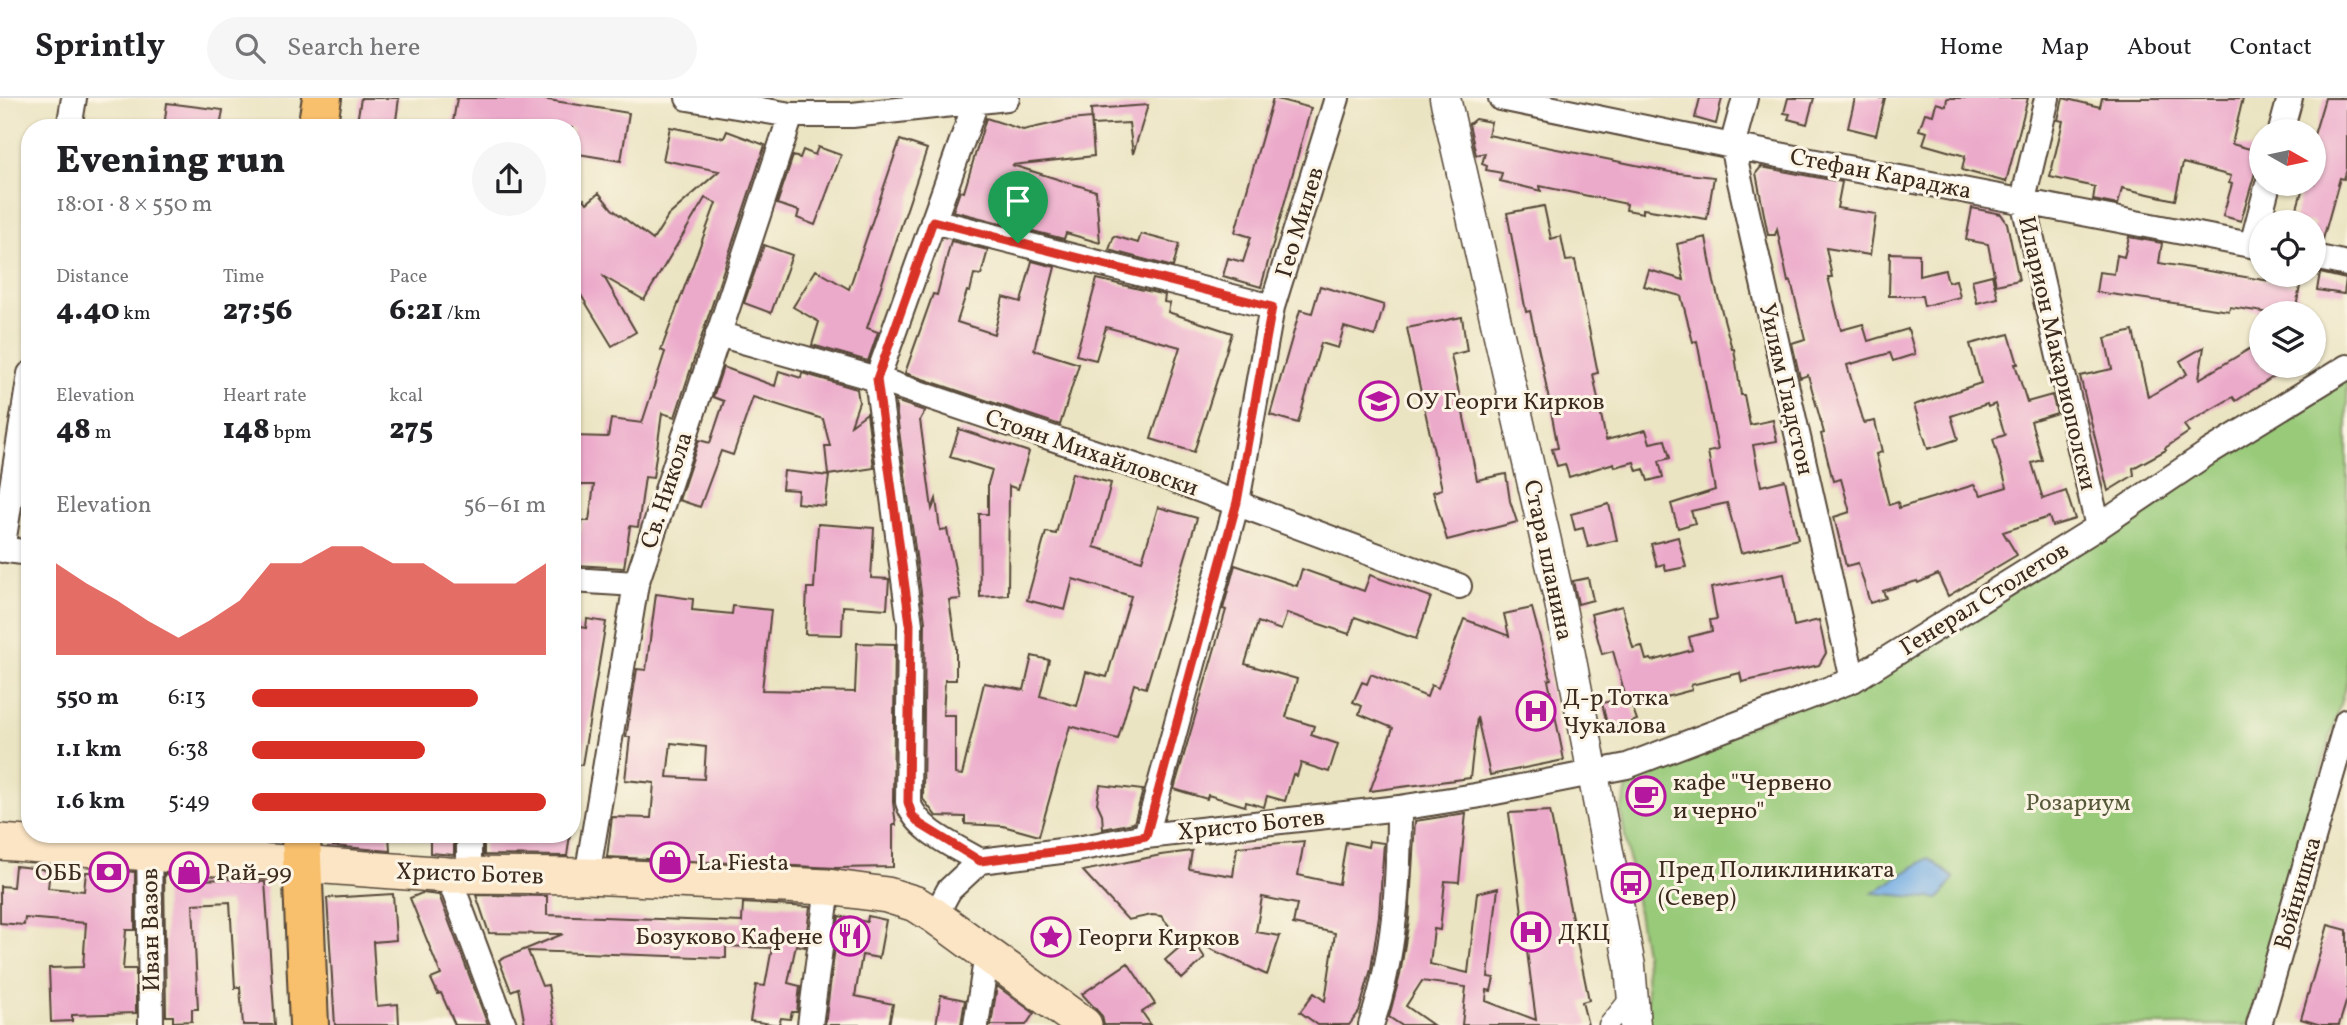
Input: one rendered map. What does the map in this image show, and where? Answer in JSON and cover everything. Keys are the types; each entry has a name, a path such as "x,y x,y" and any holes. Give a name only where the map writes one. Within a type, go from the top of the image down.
{"main road":[{"path":"318,119 322,98"},
{"name":"Христо Ботев","path":"0,842 21,842"},
{"name":"Христо Ботев","path":"149,843 302,849 459,876 587,876 828,887 887,895 916,904 1084,1025"},
{"path":"302,849 309,1025"}],"street":[{"path":"70,119 74,98"},
{"path":"688,98 791,116 852,106 976,102 1007,98"},
{"name":"Гео Милев","path":"1146,836 1237,502 1272,307 1338,98"},
{"name":"Стара планина","path":"1445,98 1560,603 1633,993 1635,1025"},
{"name":"Стефан Караджа","path":"1501,98 1732,146 2249,244"},
{"name":"Уилям Гладстон","path":"1745,98 1732,146 1853,680"},
{"name":"Иларион Макариополски","path":"2047,98 2022,200 2098,527"},
{"path":"2284,119 2290,98"},
{"path":"944,923 949,890 980,861 920,824 912,815 908,802 910,624 877,379 976,102"},
{"name":"Св. Никола","path":"587,876 636,584 791,116"},
{"path":"933,221 1272,307"},
{"path":"2326,260 2347,264"},
{"name":"Стоян Михайловски","path":"718,334 877,379 1237,502 1460,586"},
{"name":"Генерал Столетов","path":"1593,773 1627,766 1853,680 2347,367"},
{"path":"21,428 1,549 21,552"},
{"path":"581,581 636,584"},
{"name":"Войнишка","path":"2259,1025 2347,721"},
{"name":"Христо Ботев","path":"980,861 1077,849 1146,836 1399,808 1593,773"},
{"path":"1371,1025 1390,945 1399,848 1399,808"},
{"name":"Иван Вазов","path":"149,843 151,1025"},
{"path":"467,843 459,876 505,1025"},
{"path":"810,1025 828,887"},
{"path":"976,1025 987,954"},
{"path":"1608,1025 1633,993"}],"green space":[{"name":"Розариум","path":"2347,377 2347,680 2248,1025 1649,1025 1645,953 1621,812 1629,780 1853,680"}],"water":[{"path":"1928,858 1954,878 1939,899 1873,893"}],"building":[{"path":"361,98 399,98 396,119 358,119"},
{"path":"457,98 536,98 629,113 621,161 581,154 581,119 454,119"},
{"path":"1273,98 1311,108 1261,287 1223,276 1228,258 1243,262 1251,237 1235,232"},
{"path":"1700,98 1722,98 1716,124 1695,118"},
{"path":"1788,98 1814,98 1807,124 1788,119 1790,114 1784,113"},
{"path":"1855,98 1885,98 1876,135 1848,128"},
{"path":"1947,98 2028,98 2006,182 1962,170 1965,156 1923,144 1927,132 1919,130 1925,113 1933,115 1936,103 1946,106"},
{"path":"2063,98 2100,107 2102,98 2243,98 2232,144 2249,149 2249,193 2241,221 2223,216 2232,184 2229,183 2231,176 2183,163 2175,200 2122,188 2118,205 2093,200 2095,187 2050,177 2063,121 2058,120"},
{"path":"2325,98 2347,98 2347,169 2344,179 2340,178 2326,229 2326,210 2296,210 2301,196 2326,196 2326,119 2319,119"},
{"path":"167,103 223,110 222,119 165,119"},
{"path":"1148,105 1133,154 1129,123 1092,125 1091,109"},
{"path":"986,118 1023,130 1091,118 1094,156 1012,165 1096,191 1100,243 1066,233 1064,239 953,211 960,191 964,192"},
{"path":"1475,119 1491,122 1488,135 1670,172 1714,177 1707,219 1643,209 1643,213 1626,210 1627,204 1540,186 1541,191 1500,181 1502,173 1486,170 1487,166 1482,164 1485,153 1476,155 1469,124"},
{"path":"670,127 724,138 727,131 765,145 675,417 662,413 653,478 645,477 638,527 630,526 624,568 581,565 582,521 589,521 594,485 581,485 581,436 608,437 611,419 642,423 665,352 661,350 716,203 705,198 644,300 604,277 636,332 612,346 581,295 581,202 584,199 587,203 599,193 612,209 653,240 668,216 719,171 663,160"},
{"path":"900,140 927,149 867,328 878,332 868,361 812,345 819,322 793,307 816,270 849,289"},
{"path":"818,147 841,155 815,225 797,218 799,211 777,204 793,156 800,158 803,150 815,155"},
{"path":"1761,167 1842,182 1837,208 1876,214 1870,255 1826,248 1832,277 1828,277 1841,330 1863,324 1868,341 1908,329 1915,354 1893,361 1890,353 1847,365 1864,423 1875,421 1882,452 1876,454 1889,505 1898,502 1899,508 1974,485 1981,495 2007,487 1993,439 2005,435 1995,404 1988,407 1987,404 1951,416 1958,439 1928,449 1914,405 1981,383 1970,344 2009,334 2027,402 2052,395 2057,413 2031,421 2042,460 2032,463 2043,499 2066,491 2075,519 2052,526 2049,517 2003,532 2017,555 1948,596 1938,574 1918,583 1917,581 1883,591 1886,598 1870,603 1858,563 1846,566 1834,517 1850,512 1841,479 1833,481 1821,434 1824,433 1808,375 1800,378 1792,343 1805,339 1791,281 1788,282 1777,229 1775,235 1768,235 1756,173"},
{"path":"1544,206 1551,239 1561,236 1566,261 1575,260 1598,373 1593,374 1606,440 1646,430 1650,443 1665,440 1670,458 1659,461 1663,477 1648,481 1644,469 1637,471 1634,462 1615,467 1614,463 1569,477 1565,464 1557,466 1552,449 1558,448 1543,369 1530,311 1526,312 1507,213"},
{"path":"1972,208 2001,214 2007,223 2019,280 1996,285 1988,244 1966,240"},
{"path":"1141,234 1179,244 1173,267 1109,250 1114,236 1138,243"},
{"path":"1706,237 1714,282 1734,349 1741,395 1744,395 1750,425 1773,420 1777,441 1753,445 1761,486 1785,480 1798,539 1741,553 1727,503 1691,511 1695,523 1678,528 1671,504 1715,490 1708,452 1718,450 1697,341 1693,342 1681,296 1644,286 1649,270 1684,280 1677,244"},
{"path":"2129,237 2162,243 2159,263 2249,278 2249,287 2300,287 2297,301 2249,301 2249,310 2230,307 2229,311 2096,292 2099,272 2114,274 2117,255 2124,257"},
{"path":"951,241 988,250 981,275 974,274 970,292 967,291 957,322 994,334 1003,297 1021,302 1032,261 1055,267 1034,350 1079,364 1060,425 905,373 933,294 937,295"},
{"path":"764,245 792,255 771,313 744,303"},
{"path":"1890,253 1919,254 1919,276 1945,270 1948,282 1956,280 1960,297 1924,306 1922,296 1889,296"},
{"path":"2326,274 2346,279 2344,294 2317,290 2318,287 2326,287"},
{"path":"1992,275 1998,298 1977,303 1972,280"},
{"path":"1097,279 1165,295 1164,302 1170,303 1168,312 1232,333 1194,452 1151,439 1180,347 1106,327 1096,360 1076,355"},
{"path":"1320,286 1384,305 1375,336 1344,327 1338,348 1321,343 1298,423 1270,415 1300,310 1312,313"},
{"path":"1462,317 1467,351 1451,355 1477,480 1506,474 1510,501 1517,522 1447,540 1433,492 1442,489 1407,328"},
{"path":"2133,331 2148,397 2187,374 2180,361 2204,347 2199,379 2249,349 2249,378 2271,378 2236,401 2233,397 2184,425 2189,432 2165,448 2166,450 2133,468 2134,475 2108,491 2080,376 2112,369 2105,338"},
{"path":"723,367 775,386 779,371 801,378 802,373 857,389 859,402 851,425 867,413 874,468 828,475 825,446 830,446 823,419 753,397 733,455 721,451 700,507 679,500 699,440 710,443 724,401 713,397"},
{"path":"895,401 925,411 920,420 932,509 936,499 940,530 947,529 961,599 949,600 956,647 956,680 945,680 943,715 955,715 955,774 962,775 984,683 1024,690 1032,656 1049,660 1040,696 1077,706 1086,672 1107,677 1131,596 1073,579 1065,610 1027,600 1046,532 1056,534 1072,473 1111,483 1094,547 1142,561 1158,507 1197,518 1146,688 1134,684 1118,739 1070,726 1039,836 1003,826 965,824 965,817 936,816 923,799 925,622"},
{"path":"959,429 1029,452 1018,489 1009,486 1008,595 980,597 979,514 988,514 988,484 992,470 950,457"},
{"path":"784,471 829,476 825,506 797,503 798,490 782,489"},
{"path":"1609,504 1617,540 1588,547 1583,528 1575,530 1571,514"},
{"path":"818,524 874,528 871,578 889,579 887,609 843,606 842,635 805,634 807,588 814,588"},
{"path":"1678,537 1686,567 1666,571 1664,564 1657,566 1651,544"},
{"path":"1235,565 1297,586 1302,569 1364,591 1370,575 1431,597 1416,639 1355,617 1349,634 1287,613 1281,630 1258,622 1245,664 1297,679 1286,717 1314,726 1311,735 1338,744 1329,772 1301,763 1297,776 1293,774 1285,801 1267,796 1264,807 1246,802 1245,806 1208,795 1207,799 1174,789 1226,610 1223,609"},
{"path":"1784,574 1794,626 1819,620 1826,653 1819,665 1742,682 1740,673 1691,685 1692,690 1632,706 1637,720 1615,728 1607,724 1602,703 1626,698 1613,651 1602,654 1591,614 1622,606 1633,648 1642,646 1646,660 1652,661 1692,650 1689,637 1712,631 1710,620 1717,619 1711,588"},
{"path":"1588,578 1593,600 1578,604 1573,581"},
{"path":"656,594 693,599 692,610 732,614 733,606 771,610 762,690 855,692 857,643 895,644 893,802 896,825 893,825 893,867 836,868 607,857 612,817 651,818 654,783 625,780 630,737 626,737 637,669 646,670","holes":["671,743 706,747 704,779 667,777"]},
{"path":"1532,608 1551,679 1548,680 1564,760 1490,775 1477,717 1470,778 1370,791 1393,728 1359,714 1362,706 1353,702 1362,682 1367,684 1371,674 1427,697 1431,685 1438,688 1464,619 1509,636 1504,614"},
{"path":"587,619 606,622 582,765 581,627 586,628"},
{"name":"кафе \"Червено и черно\"","path":"1649,779 1664,794 1643,814 1629,799"},
{"path":"1100,785 1143,790 1134,823 1103,829 1102,814 1097,803"},
{"path":"1550,811 1589,1000 1582,1002 1588,1025 1462,1025 1466,987 1422,981 1406,1006 1433,1025 1401,1025 1389,1017 1400,975 1409,920 1415,821 1466,813 1459,882 1445,881 1440,930 1434,929 1430,964 1468,973 1477,893 1498,888 1488,977 1494,978 1491,991 1487,990 1486,1001 1536,1020 1509,813"},
{"path":"1304,841 1298,875 1339,884 1346,842 1368,847 1369,841 1384,843 1379,916 1371,969 1359,1012 1349,1025 1318,1025 1300,1012 1314,993 1325,1001 1335,933 1293,924 1297,904 1262,897 1256,932 1280,936 1267,975 1194,941 1205,958 1182,979 1165,960 1189,939 1175,933 1161,916 1128,920 1083,871 1192,851 1189,869 1233,876 1237,847"},
{"path":"333,843 390,843 390,851 333,846"},
{"path":"430,843 454,843 454,855 430,853"},
{"path":"484,843 569,843 567,856 484,855"},
{"path":"15,866 50,870 48,888 84,891 86,872 95,872 96,869 135,872 135,930 126,930 123,969 136,969 136,1013 72,1015 72,1021 51,1022 49,968 83,967 86,923 25,918 24,925 0,923 0,886 13,887"},
{"path":"164,874 198,877 199,880 265,882 275,1025 243,1025 240,987 235,988 230,902 193,904 198,1009 192,1009 192,1021 173,1022 173,1016 166,1016"},
{"path":"422,893 439,895 488,1025 455,1025 441,993 438,994 431,979 441,975 410,898"},
{"path":"393,894 396,940 373,942 377,1006 398,1004 399,1025 335,1025 327,898"},
{"path":"476,895 547,896 547,915 742,922 743,903 810,907 805,947 796,945 788,983 800,986 797,1012 792,1012 790,1019 781,1018 779,1025 750,1021 756,985 765,986 772,948 726,946 726,958 528,951 542,986 548,985 555,1025 525,1025 518,988 511,991 499,960 563,934 489,933"},
{"path":"839,916 867,922 868,916 886,920 879,958 862,955 855,996 893,1004 889,1025 825,1025"},
{"path":"2328,925 2347,930 2347,999 2339,1025 2321,1025 2301,1019"},
{"path":"1128,963 1155,1004 1142,1012 1151,1025 1104,1025 1102,1016 1082,994"},
{"path":"997,986 1034,1013 1026,1025 991,1025"},
{"path":"941,995 965,1000 961,1025 936,1025"}],"place":[{"name":"ОУ Георги Кирков","path":"1379,401"},
{"name":"Д-р Тотка Чукалова","path":"1536,711"},
{"name":"кафе \"Червено и черно\"","path":"1646,796"},
{"name":"La Fiesta","path":"670,862"},
{"name":"ОББ","path":"109,872"},
{"name":"Рай-99","path":"189,872"},
{"name":"Пред Поликлиниката (Север)","path":"1631,883"},
{"name":"ДКЦ","path":"1531,932"},
{"name":"Бозуково Кафене","path":"850,936"},
{"name":"Георги Кирков","path":"1051,937"}],"route":[{"path":"933,221 1018,243 1272,307 1237,502 1146,836 1077,849 980,861 920,824 912,815 908,802 910,624 877,379 933,221"}]}
